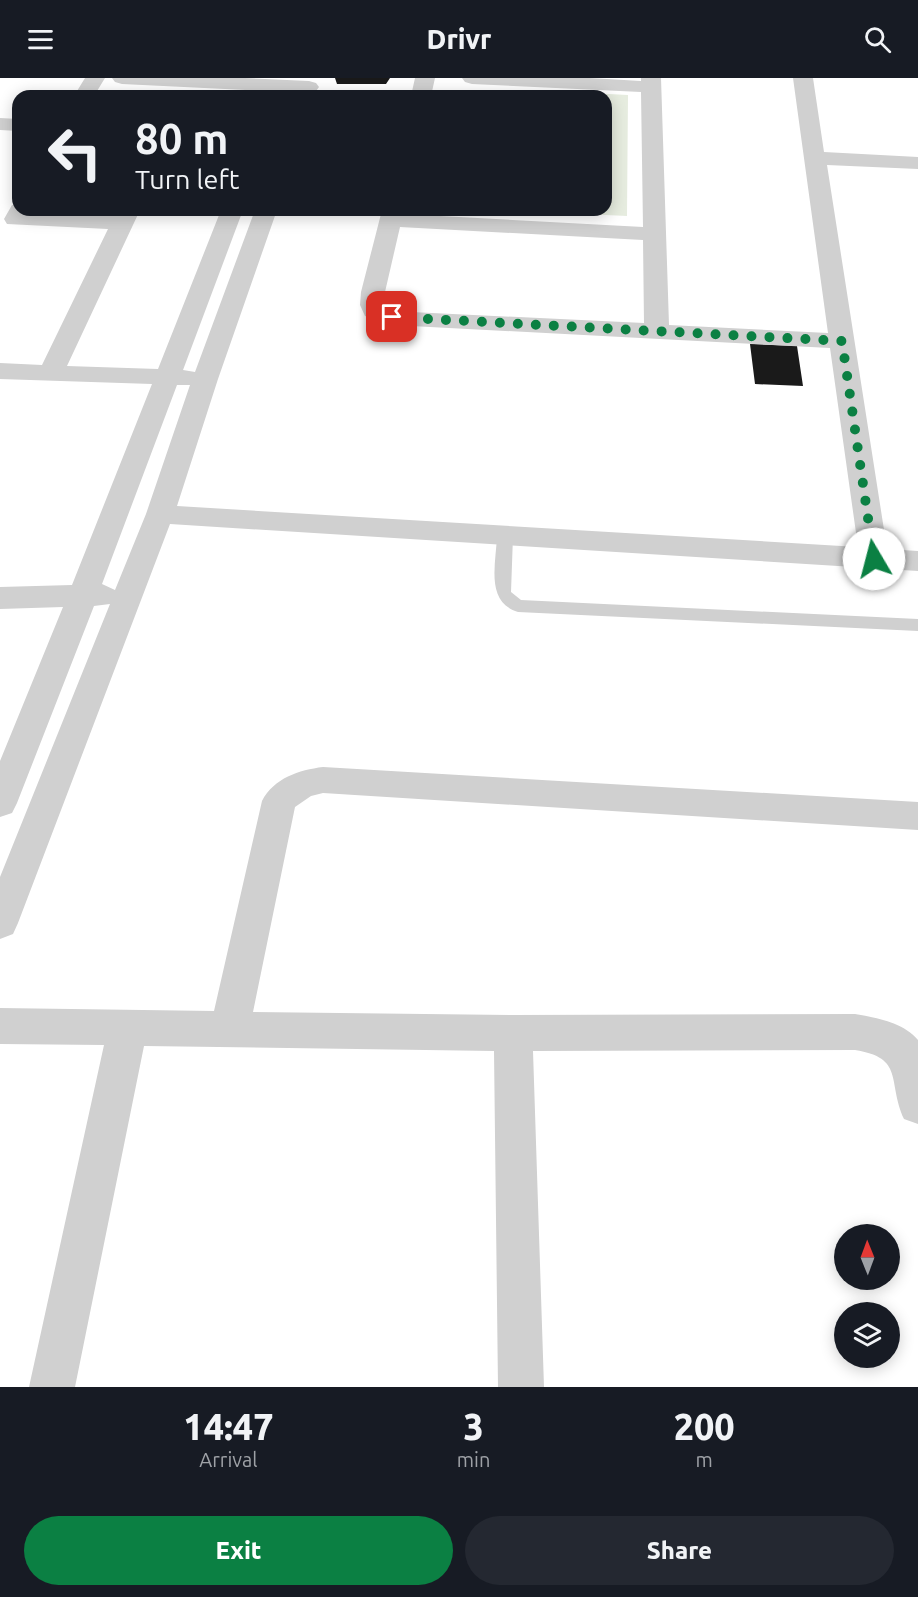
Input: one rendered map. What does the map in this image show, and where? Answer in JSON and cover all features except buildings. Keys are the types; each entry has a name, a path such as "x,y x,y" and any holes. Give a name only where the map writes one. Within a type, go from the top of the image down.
{"street":[{"path":"122,78 309,87"},
{"path":"472,78 568,89 651,83 657,332"},
{"path":"803,78 874,559"},
{"path":"815,158 918,163"},
{"path":"12,216 126,217 50,374"},
{"path":"0,803 84,595 230,216"},
{"path":"0,923 160,514 205,379 264,216"},
{"path":"392,216 372,292 374,311 382,315 411,319 842,341"},
{"path":"432,216 554,219 655,234"},
{"path":"0,371 205,379"},
{"path":"160,514 918,561"},
{"path":"0,598 128,596"},
{"path":"230,1028 279,801 291,789 308,781 323,780 918,816"},
{"path":"0,1026 513,1033 855,1032 880,1035 895,1041 908,1057 918,1105"},
{"path":"51,1387 128,1027"},
{"path":"513,1033 521,1387"}],"lane":[{"path":"505,536 504,592 509,601 518,606 918,625"}],"shaded area":[{"path":"612,94 628,95 627,216 612,215"}],"route":[{"path":"392,317 842,341 874,559"}]}
